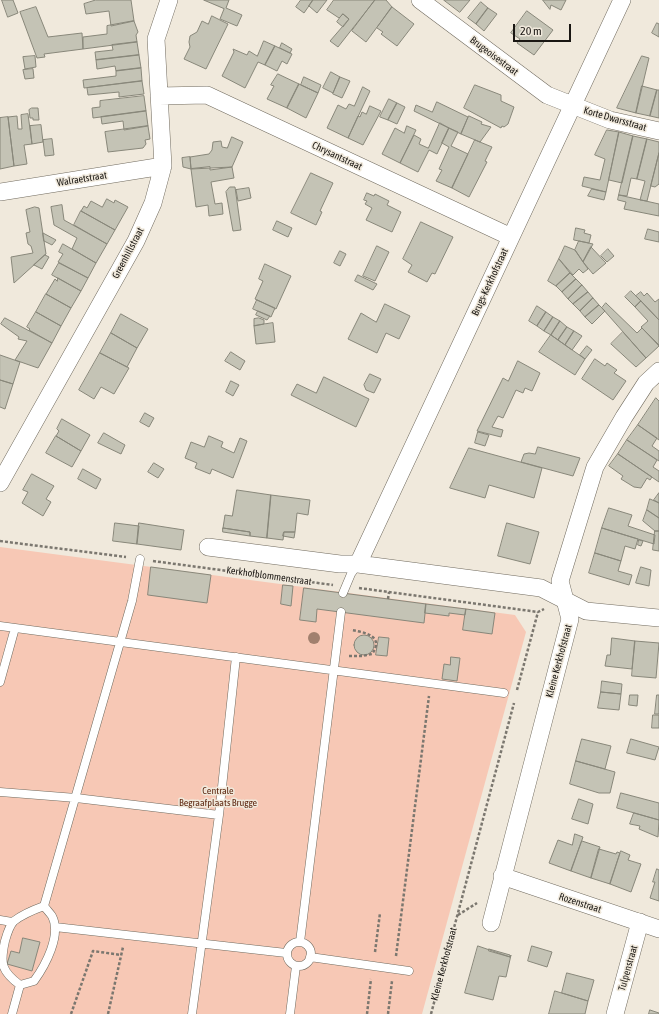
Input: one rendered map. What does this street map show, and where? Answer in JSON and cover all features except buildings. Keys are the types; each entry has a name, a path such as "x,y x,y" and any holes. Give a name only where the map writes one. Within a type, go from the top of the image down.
{"street":[{"name":"Greenhillstraat","path":"0,483 136,241 153,203 163,166 156,39 169,0"},
{"name":"Brugeoisestraat","path":"420,0 547,95 572,106"},
{"name":"Brugs-Kerkhofstraat","path":"358,564 622,0"},
{"name":"Chrysantstraat","path":"159,96 208,95 511,237"},
{"name":"Korte Dwarsstraat","path":"572,106 610,120 659,131"},
{"name":"Walraetstraat","path":"0,192 163,166"},
{"name":"Kleine Kerkhofstraat","path":"491,923 570,619 564,601 560,581 595,467 646,383 659,371"},
{"name":"Kerkhofblommenstraat","path":"208,547 340,564 358,564 541,588 586,611 659,618"},
{"name":"Rozenstraat","path":"502,876 659,929"},
{"name":"Tulpenstraat","path":"615,1014 640,922"}],"lane":[{"path":"44,906 132,601 140,559"},
{"path":"344,590 358,564"},
{"path":"300,942 341,612"},
{"path":"0,626 504,693"},
{"path":"0,682 15,628"},
{"path":"192,1014 219,815 236,657"},
{"path":"0,792 76,798 219,815"},
{"path":"20,985 7,975 3,968 1,955 7,932 12,922 30,910 44,906"},
{"path":"20,985 34,981 45,966 53,943 55,927 52,916 44,906"},
{"path":"0,920 12,922"},
{"path":"55,927 286,953"},
{"path":"300,942 307,946 310,957 305,965 296,966 289,962 286,953 291,945 300,942"},
{"path":"310,957 409,971"},
{"path":"290,1014 296,966"},
{"path":"12,1014 20,985"}],"path":[{"name":"Kerkhofblommenstraat","path":"0,541 140,559 344,590 389,592 538,612"},
{"path":"388,599 389,592"},
{"name":"Kleine Kerkhofstraat","path":"431,1014 538,612"},
{"path":"336,655 368,655 372,654 377,646 376,641 371,635 339,627"},
{"path":"388,1014 431,683"},
{"path":"108,1014 126,935"},
{"path":"71,1014 93,951 121,955"}],"green space":[{"name":"Centrale Begraafplaats Brugge","path":"0,547 515,615 526,632 422,1014 0,1014"}]}
